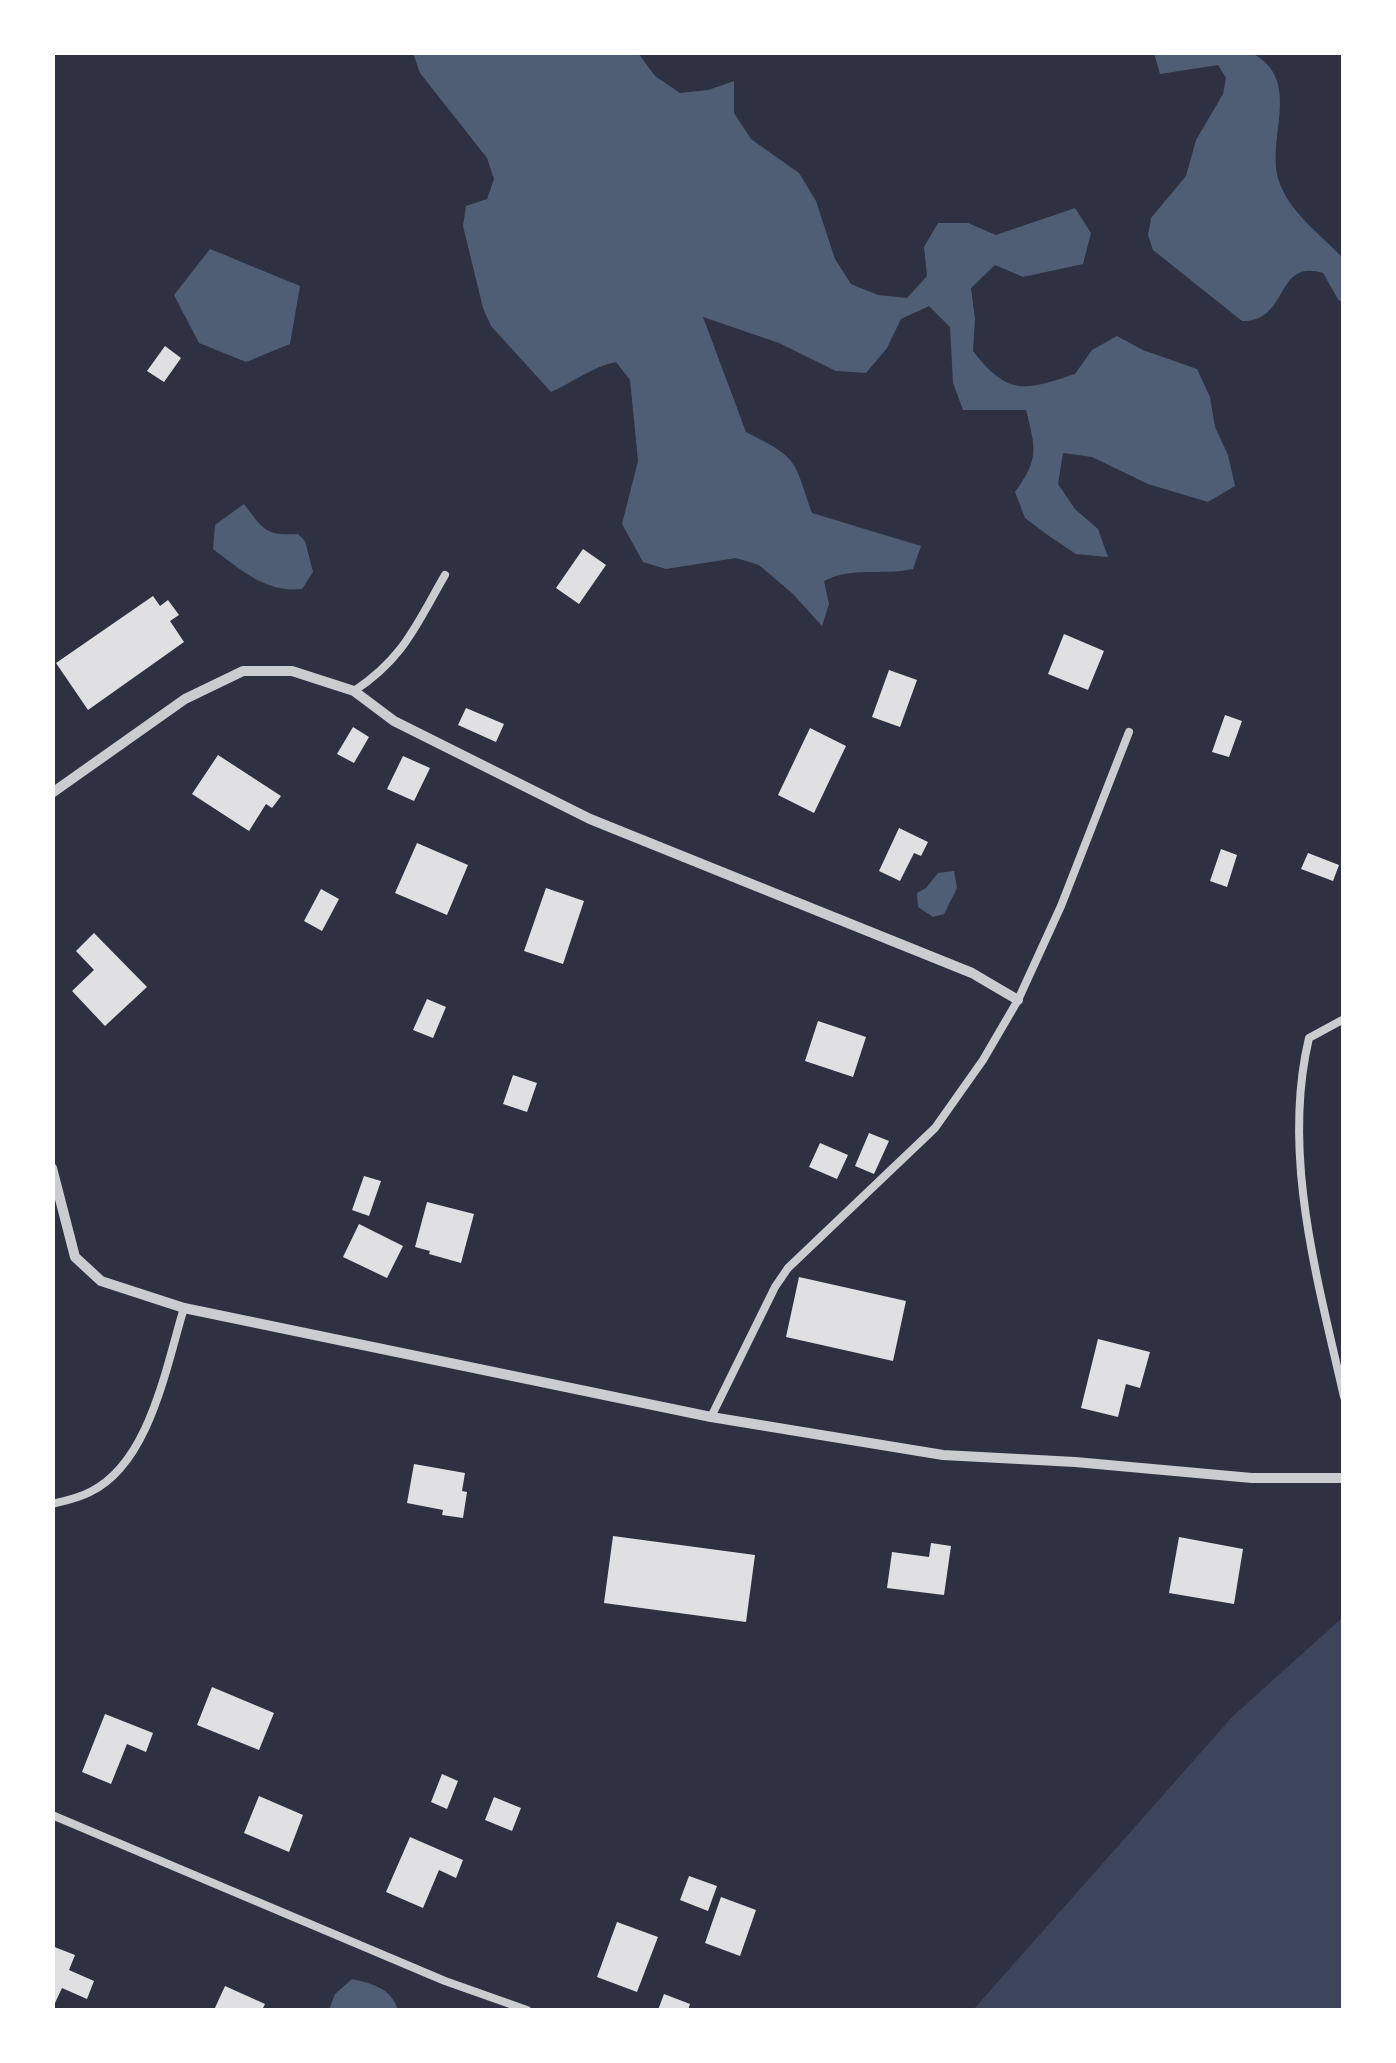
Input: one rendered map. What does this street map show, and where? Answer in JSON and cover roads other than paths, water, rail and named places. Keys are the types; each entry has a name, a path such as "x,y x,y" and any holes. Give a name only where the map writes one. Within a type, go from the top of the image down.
{"street":[{"path":"52,793 184,699 243,672 292,671 354,691 394,722 590,819 972,973 1018,1000"},
{"path":"52,1168 75,1257 101,1281 184,1308 710,1417 943,1455 1252,1478 1344,1478"}],"lane":[{"path":"354,691 381,673 402,652 445,575"},
{"path":"710,1417 775,1286 788,1268 936,1128 984,1060 1018,1000 1062,906 1129,732"},
{"path":"1344,1019 1310,1038 1301,1070 1298,1150 1318,1282 1344,1397"},
{"path":"52,1504 92,1491 126,1464 146,1428 184,1308"},
{"path":"52,1815 445,1980 527,2010"}]}
